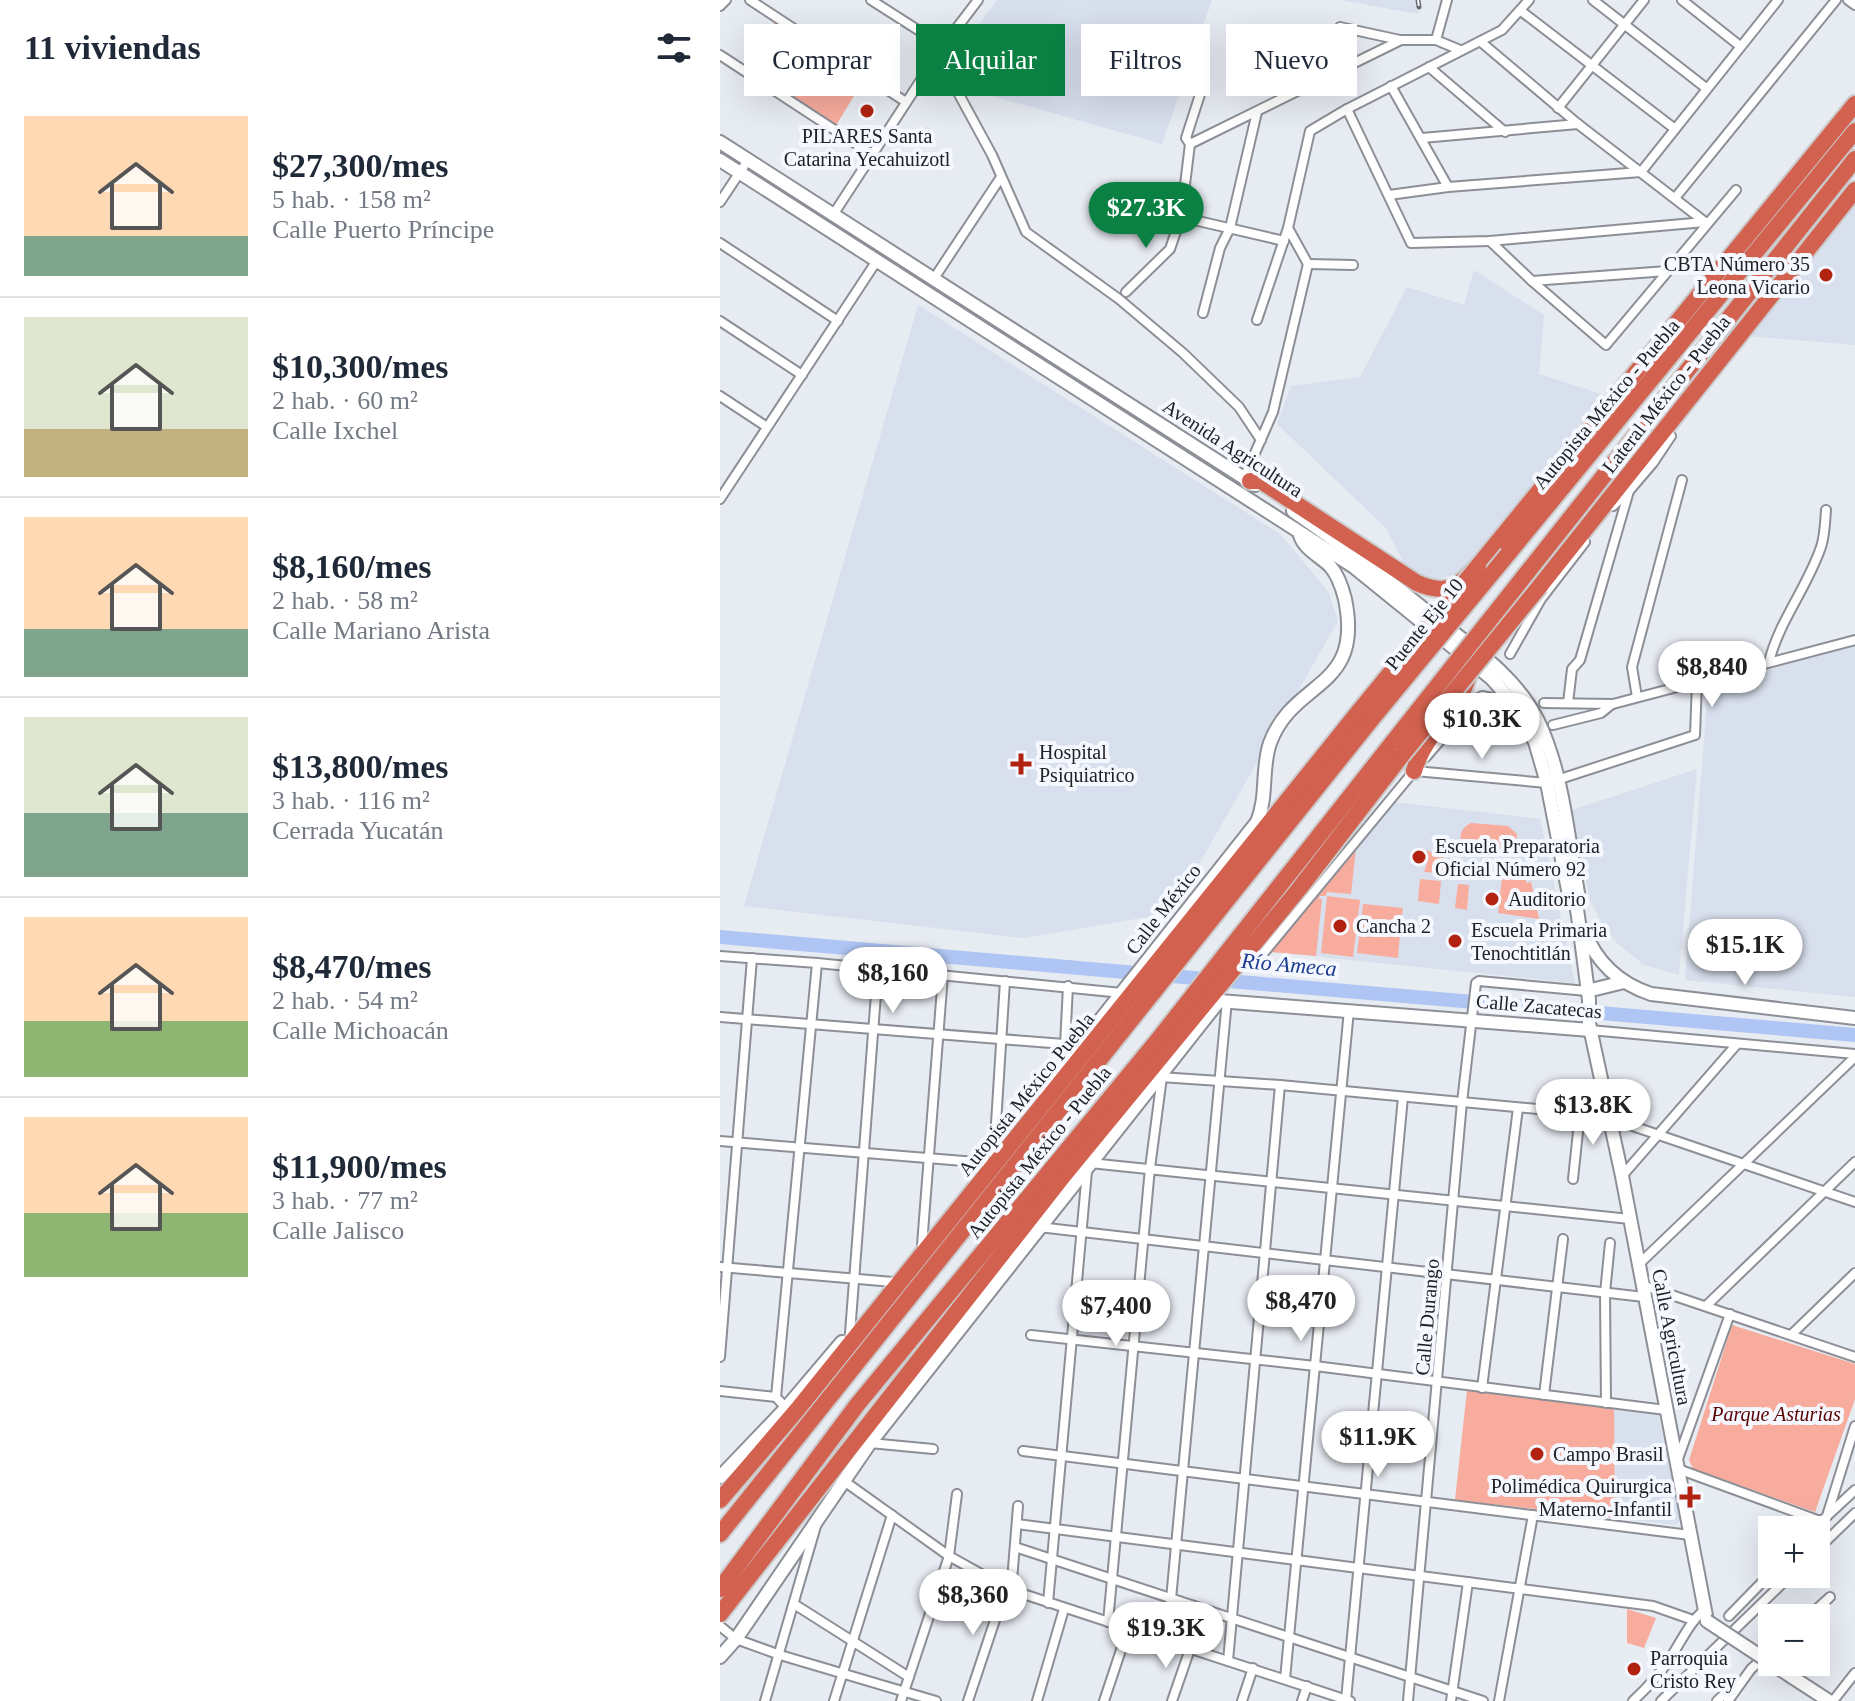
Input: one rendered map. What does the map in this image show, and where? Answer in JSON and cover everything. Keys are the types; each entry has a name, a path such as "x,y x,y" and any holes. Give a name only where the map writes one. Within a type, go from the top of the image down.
{"highway":[{"name":"Lateral México - Puebla","path":"1478,566 1855,104"},
{"name":"Autopista México - Puebla","path":"1508,554 1855,131"},
{"name":"Autopista México - Puebla","path":"720,1589 857,1405 1157,1041 1222,956 1398,749 1526,574 1855,159"},
{"name":"Lateral México - Puebla","path":"1470,672 1604,511 1855,190"},
{"path":"1247,480 1261,481 1406,577 1427,587 1455,587 1478,566"},
{"name":"Puente Eje 10","path":"1366,715 1508,554"},
{"name":"Puente Eje 10","path":"1366,715 1478,566"},
{"path":"720,1614 1065,1185 1201,1007 1299,889 1398,749 1470,672"},
{"path":"1414,771 1420,750 1464,691 1470,672"},
{"name":"Autopista México - Puebla","path":"720,1534 1162,983 1366,715"},
{"name":"Autopista México Puebla","path":"720,1500 797,1410 1125,993 1366,715"},
{"path":"720,1510 763,1461 788,1447"}],"street":[{"path":"720,6 726,0"},
{"path":"750,0 906,102"},
{"path":"871,0 916,33"},
{"path":"960,24 978,0"},
{"path":"1436,40 1447,0"},
{"path":"1257,320 1288,228 1310,131 1502,30 1529,0"},
{"path":"1593,0 1706,88"},
{"path":"1558,108 1644,0"},
{"path":"1682,0 1740,46"},
{"path":"1675,198 1836,0"},
{"path":"1848,0 1855,5"},
{"path":"1389,195 1448,187 1641,172 1772,2"},
{"path":"1521,11 1675,129"},
{"path":"1357,31 1401,40 1436,40 1460,50"},
{"path":"1190,144 1401,40"},
{"path":"1481,42 1558,108 1706,222"},
{"path":"720,55 873,155"},
{"path":"1429,67 1505,132"},
{"path":"1391,86 1448,187"},
{"path":"833,215 916,87"},
{"path":"963,96 1026,232 1119,299 1183,353 1239,407 1261,440"},
{"path":"1126,292 1170,249 1181,217 1190,144 1186,138 1199,96"},
{"path":"1347,109 1411,243 1490,241 1706,222"},
{"path":"1203,313 1220,248 1230,228 1257,112"},
{"path":"1422,138 1578,124"},
{"name":"Avenida Agricultura","path":"720,142 1247,480 1361,558 1500,670 1537,720 1578,893 1577,910"},
{"name":"Avenida Agricultura","path":"720,160 1354,567 1491,678 1513,702 1552,782"},
{"path":"720,202 748,160"},
{"path":"933,280 1001,177"},
{"path":"1490,241 1606,345 1706,222 1736,190"},
{"path":"1181,217 1284,241"},
{"path":"1247,480 1273,412 1308,264 1288,228"},
{"path":"720,243 838,321"},
{"path":"720,499 876,262"},
{"path":"1308,264 1353,265"},
{"path":"1532,281 1667,271"},
{"path":"720,321 802,375"},
{"path":"720,396 767,427"},
{"path":"1510,654 1541,599 1604,511 1629,491 1671,436"},
{"path":"720,475 731,483"},
{"path":"1637,697 1632,667 1682,480"},
{"path":"1568,703 1572,669 1580,660 1629,491"},
{"path":"1769,662 1775,639 1819,552 1826,510"},
{"name":"Calle México","path":"1161,951 1257,822 1265,798 1270,743 1288,713 1337,669 1347,649 1347,613 1342,588 1329,565 1302,541 1301,532"},
{"path":"1544,703 1613,704 1855,640"},
{"path":"1414,771 1552,782 1695,735 1697,682"},
{"path":"1262,955 1476,699 1482,696 1513,702"},
{"path":"1553,725 1601,713 1613,704"},
{"path":"1577,910 1588,942 1603,966 1624,982 1651,994 1855,1018"},
{"name":"Calle Agricultura","path":"1577,910 1590,1026 1622,1176 1690,1535 1701,1617"},
{"path":"720,956 878,968 1125,993"},
{"path":"720,1357 723,1268 752,958"},
{"path":"776,1397 817,963"},
{"path":"850,1333 878,968"},
{"path":"922,1245 943,975"},
{"path":"720,1141 927,1160 991,1159 1005,981"},
{"name":"Calle Durango","path":"1408,1701 1475,986 1479,981 1588,996"},
{"path":"1588,996 1624,982"},
{"path":"1066,1070 1064,1044 1068,986"},
{"name":"Autopista México Puebla","path":"720,1477 786,1408 893,1282 1125,993"},
{"path":"720,1657 736,1639 870,1443 1039,1227 1065,1185 1088,1164 1223,1001"},
{"path":"1167,1642 1219,1082 1223,1001"},
{"name":"Calle Zacatecas","path":"1223,1001 1590,1026 1855,1056"},
{"path":"1285,1679 1349,1010"},
{"path":"720,1017 1064,1044"},
{"path":"1622,1176 1737,1044"},
{"path":"1637,1265 1855,1056"},
{"path":"1161,1077 1280,1085 1609,1118 1855,1202"},
{"path":"1108,1622 1161,1077"},
{"path":"1228,1661 1280,1085"},
{"path":"844,1481 949,1556 1008,1589 1348,1700 1403,1097"},
{"path":"1482,1388 1518,1108"},
{"path":"1573,1179 1580,1113"},
{"path":"1707,1305 1855,1162"},
{"path":"1088,1164 1271,1180 1630,1219"},
{"path":"1048,1603 1088,1164"},
{"path":"1039,1227 1605,1293 1643,1291 1707,1305 1855,1357"},
{"path":"1544,1395 1563,1239"},
{"path":"1606,1403 1605,1293 1610,1243"},
{"path":"723,1268 893,1282"},
{"path":"1791,1335 1855,1273"},
{"path":"1730,1314 1676,1466 1818,1516"},
{"path":"1031,1335 1315,1366 1666,1410"},
{"path":"720,1391 776,1397 786,1408"},
{"path":"1825,1516 1855,1426"},
{"path":"870,1443 933,1449"},
{"path":"1023,1451 1690,1535"},
{"path":"1826,1516 1855,1490"},
{"path":"903,1696 949,1556 957,1494"},
{"path":"968,1701 1003,1596 1012,1581 1018,1506"},
{"path":"1830,1537 1855,1513"},
{"path":"765,1701 820,1514"},
{"path":"834,1701 892,1515"},
{"path":"1499,1701 1533,1515"},
{"path":"1017,1524 1653,1606 1701,1617 1831,1701 1855,1673"},
{"path":"1015,1547 1410,1676 1452,1696 1483,1701"},
{"path":"1452,1696 1468,1582"},
{"path":"1729,1616 1758,1586"},
{"path":"1661,1701 1778,1588"},
{"path":"1822,1604 1830,1597"},
{"path":"794,1604 909,1677"},
{"path":"1037,1701 1064,1609"},
{"path":"1633,1701 1650,1685 1701,1617"},
{"path":"720,1626 736,1639 780,1655 903,1696 936,1701"},
{"path":"1104,1701 1128,1629"},
{"path":"1172,1701 1190,1649"},
{"path":"1717,1701 1758,1663"},
{"path":"1242,1701 1253,1668"},
{"path":"1728,1701 1751,1669"},
{"path":"1302,1701 1307,1686"}],"shaded area":[{"path":"997,0 1212,0 1204,24 1081,24 1081,96 1179,96 1162,144 992,96 1065,96 1065,24 979,24"},
{"path":"1339,0 1417,0 1419,14"},
{"name":"CBTA Número 35 Leona Vicario","path":"1855,202 1855,345 1748,336 1820,247"},
{"path":"1474,270 1544,315 1539,374 1604,395 1474,564 1460,575 1438,578 1421,576 1404,563 1385,527 1277,424 1291,386 1360,377 1407,287 1464,305"},
{"name":"Hospital Psiquiatrico","path":"918,305 1280,534 1328,591 1338,621 1171,913 1023,938 744,906"},
{"path":"1855,641 1855,997 1685,980 1708,690"},
{"path":"1697,769 1679,975 1644,965 1605,929 1590,900 1572,810"},
{"path":"1394,802 1540,819 1575,983 1271,952"},
{"path":"1614,1408 1658,1413 1680,1520 1676,1525 1615,1518"}],"green space":[{"path":"786,96 854,96 835,127"},
{"path":"1471,823 1508,826 1517,834 1516,843 1507,852 1469,849 1462,844 1460,837 1463,829"},
{"path":"1356,849 1351,894 1327,892 1326,896 1320,896 1316,956 1271,952"},
{"path":"1425,850 1444,856 1443,873 1424,872 1428,860"},
{"path":"1502,877 1526,877 1526,883 1531,882 1539,919 1498,913"},
{"path":"1420,879 1441,881 1439,904 1418,901"},
{"path":"1458,884 1469,885 1467,910 1455,908"},
{"name":"Cancha 2","path":"1327,896 1360,900 1353,957 1321,953"},
{"path":"1363,904 1403,908 1400,932 1360,928"},
{"path":"1360,930 1400,934 1398,958 1357,953"},
{"name":"Parque Asturias","path":"1732,1325 1855,1364 1855,1399 1815,1512 1693,1469 1689,1460"},
{"name":"Campo Brasil","path":"1467,1390 1614,1408 1615,1518 1455,1500"},
{"path":"1627,1609 1656,1618 1644,1648 1627,1643"}],"waterway":[{"name":"Río Ameca","path":"720,937 1855,1035"}],"railway":[{"path":"1418,0 1419,7"}],"place":[{"name":"PILARES Santa Catarina Yecahuizotl","path":"867,111"},
{"name":"CBTA Número 35 Leona Vicario","path":"1826,275"},
{"name":"Hospital Psiquiatrico","path":"1021,764"},
{"name":"Escuela Preparatoria Oficial Número 92","path":"1419,857"},
{"name":"Auditorio","path":"1492,899"},
{"name":"Cancha 2","path":"1340,926"},
{"name":"Escuela Primaria Tenochtitlán","path":"1455,941"},
{"name":"Campo Brasil","path":"1537,1454"},
{"name":"Polimédica Quirurgica Materno-Infantil","path":"1690,1497"},
{"name":"Parroquia Cristo Rey","path":"1634,1669"}]}
